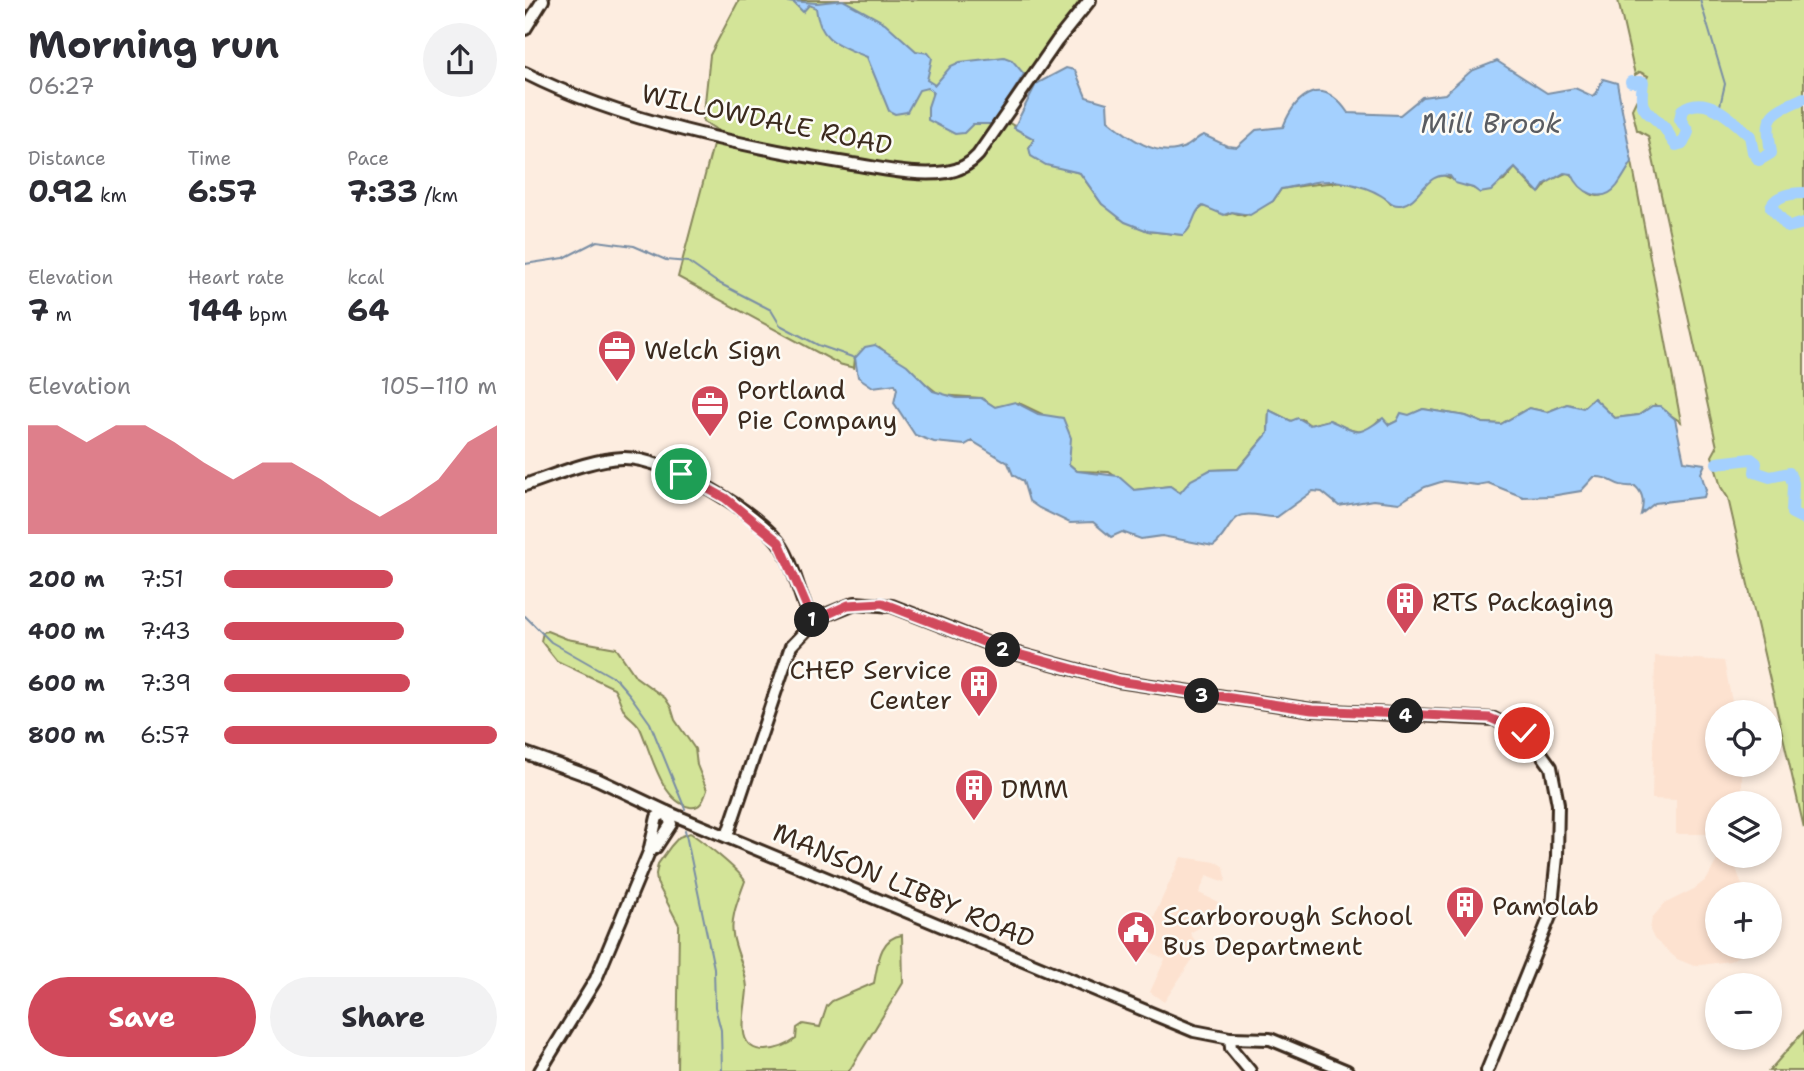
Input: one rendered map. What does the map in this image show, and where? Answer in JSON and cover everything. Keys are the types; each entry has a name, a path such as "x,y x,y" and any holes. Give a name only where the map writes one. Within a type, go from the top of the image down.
{"street":[{"path":"525,29 543,0"},
{"name":"WILLOWDALE ROAD","path":"525,73 589,102 751,145 868,166 946,173 966,166 978,155 1057,41 1090,0"},
{"path":"525,485 624,458 649,461 681,474 725,498 779,542 813,621"},
{"path":"727,836 783,663 795,639 813,621 848,605 882,603 1007,651 1118,681 1312,710 1490,718 1524,733 1537,744 1548,761 1557,787 1555,896 1547,925 1487,1071"},
{"name":"MANSON LIBBY ROAD","path":"525,753 597,779 667,812 1174,1023 1212,1037 1271,1039 1347,1071"},
{"path":"540,1071 596,979 649,852 657,817 667,812"},
{"path":"1230,1038 1231,1048 1250,1071"}],"shaded area":[{"path":"1655,656 1724,661 1732,700 1705,700 1705,777 1742,777 1742,791 1705,791 1705,834 1676,834 1676,800 1652,799"},
{"path":"1181,857 1216,862 1224,867 1226,877 1225,882 1207,875 1199,893 1218,902 1208,922 1190,933 1200,948 1164,1002 1150,992 1165,959 1140,947"},
{"path":"1713,868 1736,868 1741,882 1705,882 1705,959 1733,959 1694,966 1677,959 1654,939 1650,930 1652,918 1664,904 1694,889 1707,879"}],"green space":[{"path":"739,0 1080,0 1001,118 1031,136 1034,139 1029,148 1051,165 1080,173 1102,204 1113,209 1119,218 1148,231 1183,235 1196,212 1204,206 1227,215 1232,212 1244,216 1273,201 1281,189 1323,183 1353,184 1367,187 1391,204 1411,200 1431,178 1443,175 1477,190 1504,181 1515,168 1540,192 1549,181 1568,172 1589,193 1596,196 1608,192 1632,162 1681,422 1655,405 1639,415 1615,418 1594,398 1583,408 1567,404 1547,412 1529,408 1501,424 1483,423 1466,416 1423,409 1389,425 1379,420 1366,430 1360,431 1348,429 1329,420 1310,425 1302,419 1291,421 1269,410 1268,433 1238,469 1210,470 1180,493 1170,486 1134,490 1109,472 1077,471 1069,464 1042,414 1019,403 995,407 981,398 940,395 879,347 855,358 854,368 839,364 678,277 717,130 703,121 710,55"},
{"path":"1618,0 1804,0 1804,828 1782,732 1782,700 1775,700 1728,498 1721,487 1712,456 1717,447 1648,136 1637,130 1632,109 1648,76 1640,72 1635,75"},
{"path":"543,632 567,639 616,648 636,677 665,698 675,720 695,749 697,765 707,790 699,805 690,807 671,796 658,774 640,728 625,712 614,688 557,661 541,641"},
{"path":"690,833 728,863 745,881 732,928 747,988 743,1027 748,1044 755,1048 770,1050 789,1044 796,1039 797,1028 803,1024 820,1027 827,1006 832,1001 874,983 884,946 894,937 902,935 903,983 849,1071 677,1071 679,925 657,883 656,874 658,864 671,846 679,837"},
{"path":"1804,1031 1804,1071 1769,1071"}],"water":[{"path":"777,0 817,3 843,0 885,23 916,51 928,53 932,58 927,80 935,85 951,66 960,62 1004,57 1012,60 1024,74 993,124 973,124 964,133 955,134 928,120 928,107 933,92 927,88 919,90 907,112 895,114 889,111 867,57 839,45 826,35 821,28 816,8 809,5 803,12 794,3"},
{"name":"Mill Brook","path":"1497,61 1547,93 1575,88 1592,96 1596,94 1603,79 1617,83 1632,162 1611,192 1605,195 1591,194 1580,186 1572,174 1564,173 1545,184 1539,193 1515,168 1491,191 1480,193 1455,183 1450,176 1435,178 1414,198 1401,205 1392,204 1378,193 1356,185 1334,181 1319,182 1281,189 1273,201 1250,215 1232,212 1224,215 1203,206 1183,235 1148,231 1125,222 1102,204 1080,173 1046,165 1031,156 1029,148 1034,139 1014,128 1036,84 1066,68 1075,70 1086,97 1107,103 1108,120 1143,144 1164,151 1185,147 1204,135 1227,146 1237,147 1256,130 1283,127 1296,105 1311,93 1329,95 1348,113 1400,115 1422,97 1445,94 1471,71"},
{"path":"875,345 907,365 933,391 957,398 981,398 995,407 1015,402 1038,414 1063,418 1071,438 1069,464 1077,471 1118,476 1134,490 1170,486 1180,493 1191,480 1210,470 1238,469 1268,433 1269,410 1291,421 1298,418 1310,425 1329,420 1351,430 1361,431 1383,418 1389,425 1397,421 1401,413 1409,415 1423,409 1466,416 1483,423 1501,424 1529,408 1547,412 1567,404 1583,408 1594,398 1615,418 1639,415 1652,406 1660,406 1675,419 1684,461 1705,464 1701,473 1706,490 1704,497 1655,503 1641,514 1643,499 1635,486 1622,485 1600,477 1594,477 1581,491 1551,496 1523,497 1488,483 1477,485 1444,481 1425,487 1399,503 1373,500 1339,506 1322,492 1313,491 1277,517 1239,517 1213,546 1162,536 1141,539 1122,532 1111,537 1093,522 1070,523 1039,508 1029,501 1023,481 1013,475 1008,463 972,441 965,445 934,442 915,435 894,403 897,389 895,384 873,387 858,377 855,358 865,347"}],"waterway":[{"path":"1700,0 1725,84 1719,110"},
{"name":"Mill Brook","path":"1631,82 1643,82 1644,108 1665,128 1676,145 1683,143 1688,132 1680,119 1682,110 1701,104 1719,111 1750,136 1753,152 1759,160 1771,153 1769,123 1772,117 1776,112 1804,98"},
{"name":"Mill Brook","path":"1804,193 1780,197 1771,207 1788,227 1804,223"},
{"path":"525,264 564,258 597,241 634,246 666,260 688,262 715,281 771,310 780,325 818,345 855,358"},
{"path":"1717,463 1751,459 1756,463 1755,472 1770,477 1789,473 1793,483 1792,513 1804,519"},
{"path":"525,616 551,642 616,679 630,695 650,723 685,809"},
{"path":"685,830 714,968 715,1007 721,1030 722,1071"}],"place":[{"name":"Welch Sign","path":"617,383"},
{"name":"Portland Pie Company","path":"710,438"},
{"name":"RTS Packaging","path":"1405,635"},
{"name":"CHEP Service Center","path":"979,718"},
{"name":"DMM","path":"974,822"},
{"name":"Pamolab","path":"1465,939"},
{"name":"Scarborough School Bus Department","path":"1136,964"}],"route":[{"path":"681,474 725,498 779,542 813,621 848,605 882,603 982,643 1049,664 1118,681 1280,707 1366,715 1490,718 1524,733"}]}
